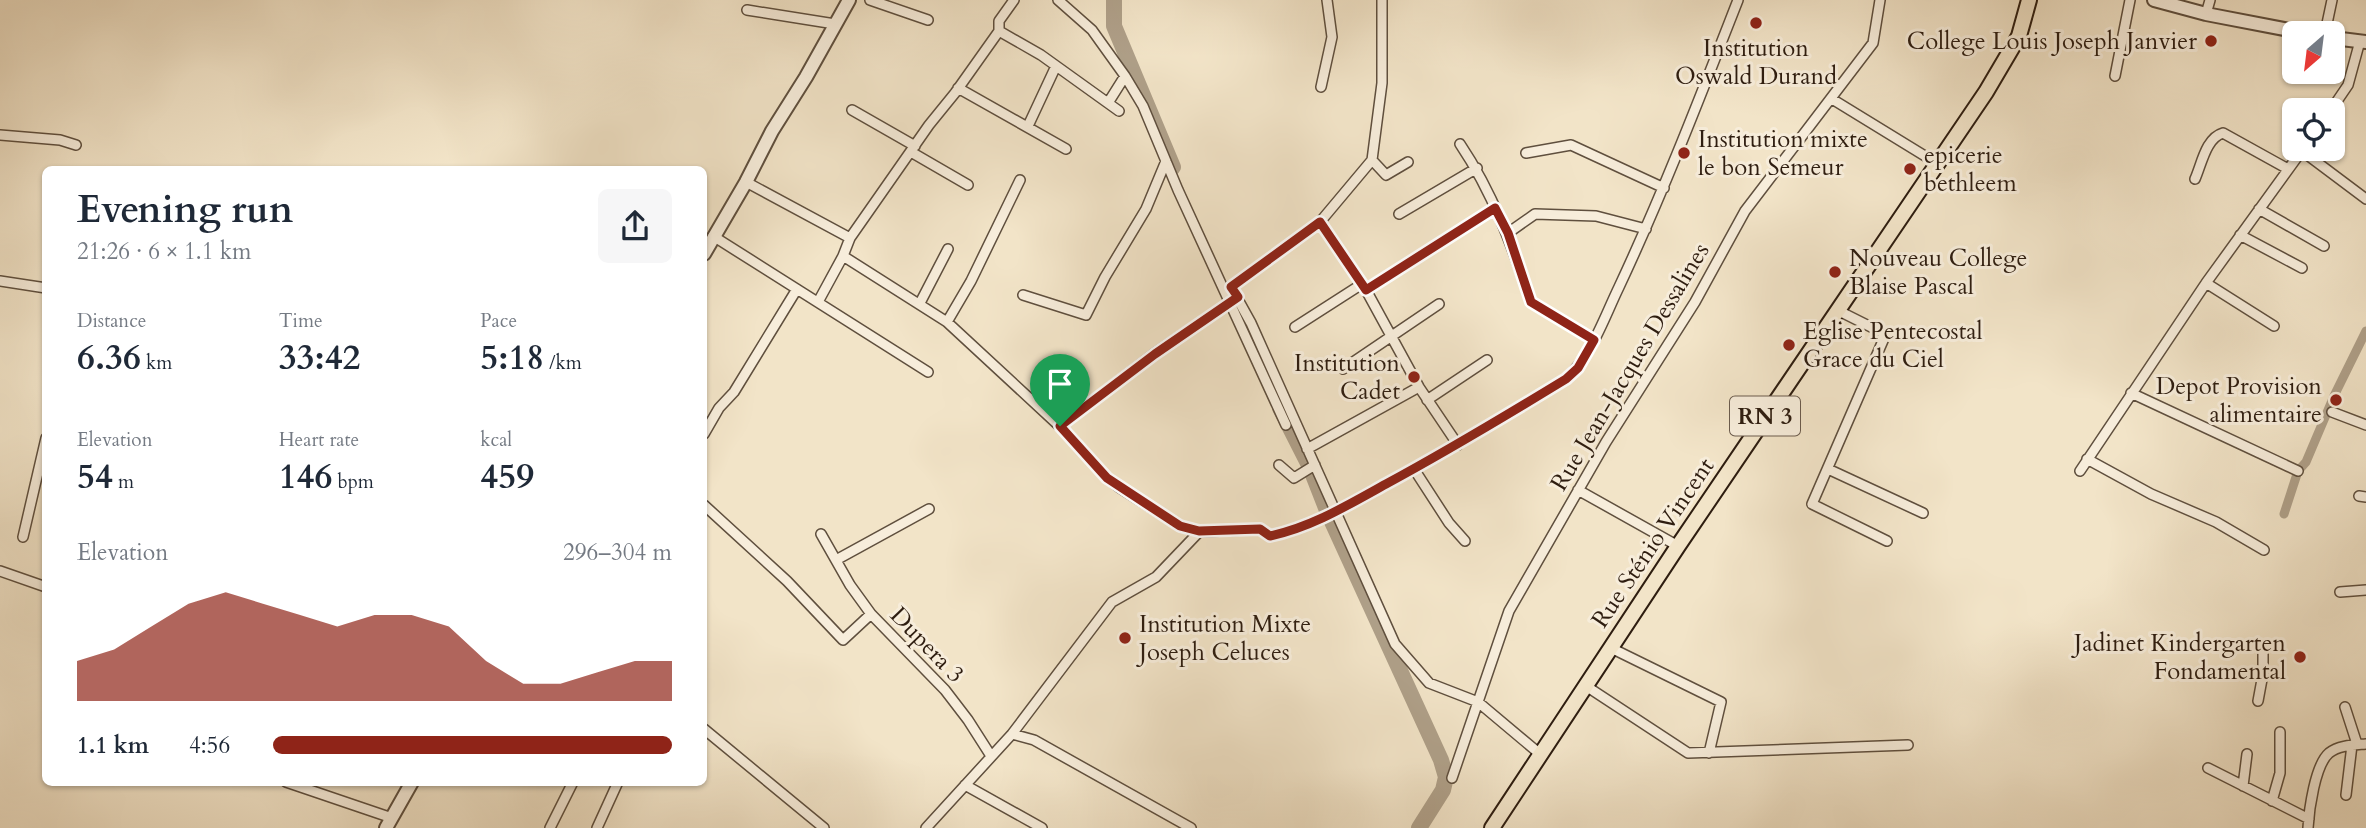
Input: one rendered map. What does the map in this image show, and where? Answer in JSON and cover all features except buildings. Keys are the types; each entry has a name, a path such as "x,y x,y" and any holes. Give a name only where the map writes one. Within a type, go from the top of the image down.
{"main road":[{"name":"Rue Sténio Vincent","path":"1492,828 1678,546 2005,62 2019,36 2029,0"}],"street":[{"path":"707,248 849,0"},
{"path":"870,0 928,20"},
{"path":"818,302 850,238 999,31 999,21 1014,0"},
{"path":"1058,0 1073,10 1092,30 1143,106 1166,160 1307,449 1331,514 1395,644 1429,683 1478,702 1540,754"},
{"path":"1321,87 1332,37 1327,0"},
{"path":"1234,299 1231,287 1320,222 1372,160 1382,83 1382,0"},
{"path":"843,256 947,322 1060,426 1113,483 1180,526 1199,531 1260,529 1270,536 1295,530 1331,514 1458,445 1566,379 1578,368 1594,340 1664,188 1738,0"},
{"name":"Rue Jean-Jacques Dessalines","path":"1452,778 1509,611 1606,442 1695,302 1745,211 1873,43 1880,0"},
{"path":"2115,76 2130,0"},
{"path":"2154,0 2206,14 2282,29"},
{"path":"2206,14 2210,0"},
{"path":"2328,21 2332,0"},
{"path":"747,10 835,24"},
{"path":"999,31 1056,66 1119,111"},
{"path":"2339,98 2348,85 2363,41 2345,39"},
{"path":"1028,125 1056,66"},
{"path":"1108,103 1125,76"},
{"path":"958,88 1028,125 1066,149"},
{"path":"1832,99 1938,164"},
{"path":"852,110 968,185"},
{"path":"2195,179 2210,142 2223,133 2288,169"},
{"path":"0,135 60,140 76,145"},
{"path":"1460,144 1477,168 1508,233 1531,302 1594,340"},
{"path":"1526,153 1571,145 1664,188"},
{"path":"1023,295 1086,315 1105,277 1146,209 1166,160"},
{"path":"1372,160 1386,175 1408,162"},
{"path":"2080,471 2206,283 2294,161"},
{"path":"2317,161 2366,199"},
{"path":"1399,214 1477,168"},
{"path":"947,322 971,281 1020,180"},
{"path":"746,182 850,238"},
{"path":"1295,327 1495,208"},
{"path":"2259,209 2324,246"},
{"path":"1508,233 1535,214 1596,216 1646,229"},
{"path":"1320,222 1364,287 1419,387 1458,445"},
{"path":"2240,235 2302,268"},
{"path":"713,236 928,372"},
{"path":"920,303 930,279 948,249"},
{"path":"0,281 42,287"},
{"path":"2206,283 2274,326"},
{"path":"707,429 719,408 734,392 797,289"},
{"path":"1060,426 1155,354 1234,299"},
{"path":"1343,369 1439,304"},
{"path":"1837,310 1885,336 1813,500 1814,506 1887,541"},
{"path":"1247,324 1286,425"},
{"path":"1427,400 1487,360"},
{"path":"1307,449 1419,387"},
{"path":"2131,393 2298,471"},
{"path":"2332,412 2366,425"},
{"path":"23,537 42,455"},
{"path":"2087,459 2151,494 2216,522 2264,550"},
{"path":"1279,465 1294,478 1312,467"},
{"path":"1414,469 1449,523 1465,541"},
{"path":"1828,469 1923,513"},
{"path":"1578,491 1678,546"},
{"name":"Dupera 3","path":"707,508 787,581 843,640 871,614 945,690 991,757"},
{"path":"836,560 929,509"},
{"path":"926,828 1012,734 1112,603 1156,577 1199,531"},
{"path":"821,534 850,586 871,614"},
{"path":"0,570 42,586"},
{"path":"2340,592 2366,590"},
{"path":"1611,648 1721,702 1709,752"},
{"path":"2258,701 2263,674 2263,652"},
{"path":"1586,686 1688,753 1908,745"},
{"path":"2345,707 2358,744 2346,795"},
{"path":"707,731 824,828"},
{"path":"2272,801 2280,774 2280,732"},
{"path":"1012,734 1034,740 1191,828"},
{"path":"2208,768 2309,823 2310,806 2323,760 2330,752 2358,744"},
{"path":"2243,786 2247,754"},
{"path":"965,785 1042,828"},
{"path":"296,786 389,823 410,786"},
{"path":"550,828 571,786"},
{"path":"597,828 616,786"}],"waterway":[{"path":"1114,0 1114,26 1173,167"},
{"path":"2284,514 2298,471 2306,462 2366,331"},
{"path":"1280,408 1310,467 1328,513 1441,760 1446,777 1443,790 1419,828"}],"place":[{"name":"Institution Oswald Durand","path":"1756,23"},
{"name":"College Louis Joseph Janvier","path":"2211,41"},
{"name":"Institution mixte le bon Semeur","path":"1684,153"},
{"name":"epicerie bethleem","path":"1910,169"},
{"name":"Nouveau College Blaise Pascal","path":"1835,272"},
{"name":"Eglise Pentecostal Grace du Ciel","path":"1789,345"},
{"name":"Institution Cadet","path":"1414,377"},
{"name":"Depot Provision alimentaire","path":"2336,400"},
{"name":"Institution Mixte Joseph Celuces","path":"1125,638"},
{"name":"Jadinet Kindergarten Fondamental","path":"2300,657"}],"route":[{"path":"1495,208 1508,233 1531,302 1594,340 1578,368 1566,379 1458,445 1332,514 1295,530 1270,536 1260,529 1199,531 1180,526 1107,478 1060,426 1155,354 1238,297 1231,287 1320,222 1366,290 1495,208"}]}
